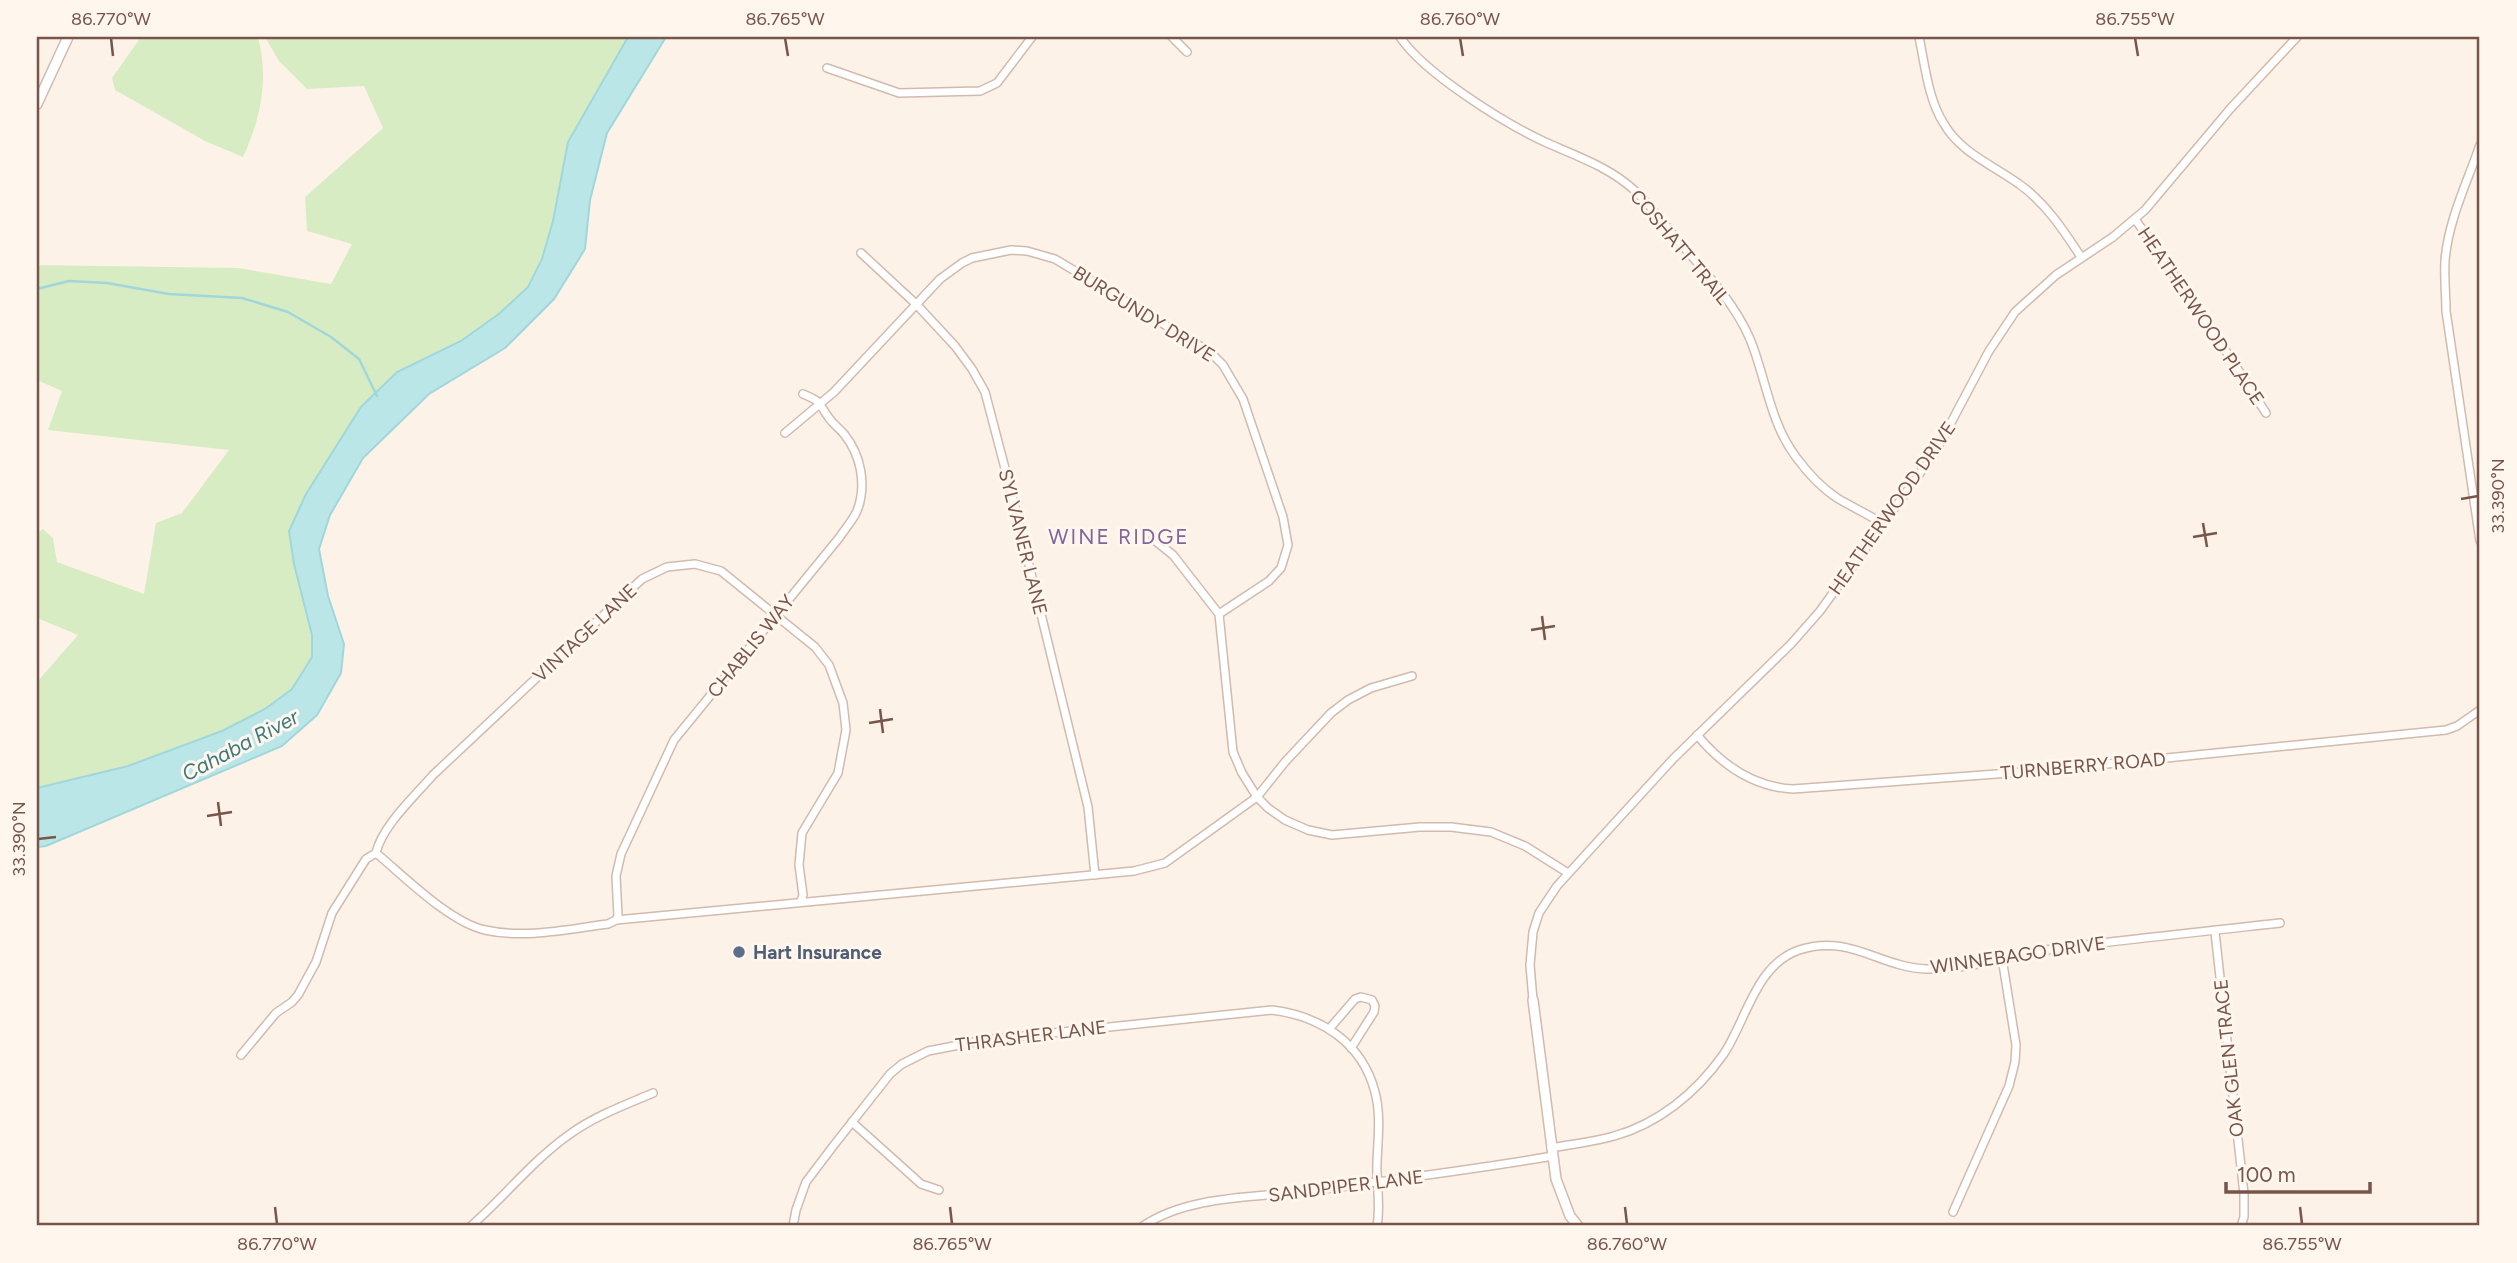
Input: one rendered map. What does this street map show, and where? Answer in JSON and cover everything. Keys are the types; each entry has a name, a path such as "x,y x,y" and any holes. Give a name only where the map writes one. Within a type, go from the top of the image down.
{"street":[{"path":"37,104 39,93 68,37"},
{"path":"827,68 899,93 981,91 997,83 1032,37"},
{"path":"1172,37 1187,51"},
{"name":"COSHATT TRAIL","path":"1400,37 1424,64 1479,103 1543,141 1603,166 1634,190 1711,279 1741,321 1786,443 1798,460 1838,499 1883,524"},
{"path":"1919,37 1934,103 1948,131 1966,150 2019,184 2034,197 2081,257"},
{"name":"HEATHERWOOD DRIVE","path":"1533,1000 1530,952 1536,920 1546,901 1568,873 1697,735 1796,638 1825,604 1936,452 2005,326 2042,286 2135,219 2171,181 2230,109 2297,37"},
{"path":"2480,145 2452,223 2445,260 2445,278 2446,311 2480,541"},
{"name":"HEATHERWOOD PLACE","path":"2135,219 2197,307 2266,413"},
{"name":"BURGUNDY DRIVE","path":"785,433 834,392 940,279 962,263 972,258 1011,250 1027,251 1055,259 1210,352 1223,365 1243,399 1283,517 1288,545 1281,568 1269,581 1219,614"},
{"name":"SYLVANER LANE","path":"861,253 916,304 961,354 985,392 1088,807 1096,875"},
{"path":"803,394 820,401"},
{"name":"CHABLIS WAY","path":"616,920 617,876 621,855 674,740 857,511 862,485 859,461 845,435 828,418 820,401"},
{"path":"1153,539 1173,555 1219,614 1233,752 1257,797 1285,820 1308,830 1332,835 1420,827 1451,827 1491,832 1534,850 1568,873"},
{"name":"VINTAGE LANE","path":"241,1055 276,1013 298,995 316,962 332,913 366,859 376,853 379,841 433,775 642,579 667,567 695,564 721,572 815,647 829,665 844,703 846,730 838,773 803,833 799,865 803,895 801,901"},
{"path":"376,853 446,911 483,930 519,934 608,924 616,920 801,901 1134,871 1165,863 1257,797 1285,762 1339,707 1371,688 1412,676"},
{"name":"TURNBERRY ROAD","path":"1697,735 1716,755 1744,776 1779,789 1805,789 2037,771 2446,730 2457,726 2480,710"},
{"name":"WINNEBAGO DRIVE","path":"1552,1152 1620,1134 1646,1124 1681,1101 1723,1055 1767,973 1798,950 1821,945 1842,946 1915,968 1927,969 2057,948 2280,923"},
{"name":"OAK GLEN TRACE","path":"2215,932 2244,1194 2244,1217 2241,1226"},
{"path":"1954,1212 2009,1086 2015,1062 2016,1045 2002,958"},
{"path":"1330,1028 1355,999 1361,997 1372,1000 1374,1012 1351,1048"},
{"path":"1533,1000 1552,1152 1561,1193 1570,1216 1578,1226"},
{"name":"THRASHER LANE","path":"793,1226 806,1182 890,1074 913,1058 937,1048 985,1040 1256,1011 1286,1012 1330,1028 1364,1065 1376,1094 1379,1122 1377,1226"},
{"path":"471,1226 535,1162 569,1134 608,1112 653,1093"},
{"path":"852,1122 915,1179 939,1190"},
{"name":"SANDPIPER LANE","path":"1143,1226 1168,1212 1210,1202 1504,1165 1552,1152"}],"green space":[{"path":"141,37 258,37 263,83 259,113 243,157 205,141 115,90 112,78"},
{"path":"265,37 628,37 568,142 553,221 542,259 528,287 500,313 461,341 397,372 294,564 313,638 311,659 295,685 267,707 231,727 190,744 147,759 37,788 37,682 78,635 37,618 37,533 43,529 53,538 57,562 144,594 156,523 182,513 229,450 48,430 62,391 37,380 37,265 238,268 331,284 352,244 307,231 305,197 383,128 364,86 307,89 279,61"}],"water":[{"name":"Cahaba River","path":"628,37 666,37 607,133 590,200 585,249 554,299 505,348 429,394 363,458 330,515 319,549 328,596 344,644 341,673 317,715 282,746 46,846 37,847 37,788 128,766 222,731 265,709 292,689 312,657 312,635 294,564 289,531 306,494 361,407 397,372 461,341 500,313 528,287 542,259 553,221 568,142"}],"waterway":[{"path":"37,289 69,281 107,283 169,294 242,298 288,312 331,337 359,359 377,396"}],"place":[{"name":"Hart Insurance","path":"739,952"}],"district":[{"name":"WINE RIDGE","path":"1119,536"}]}
